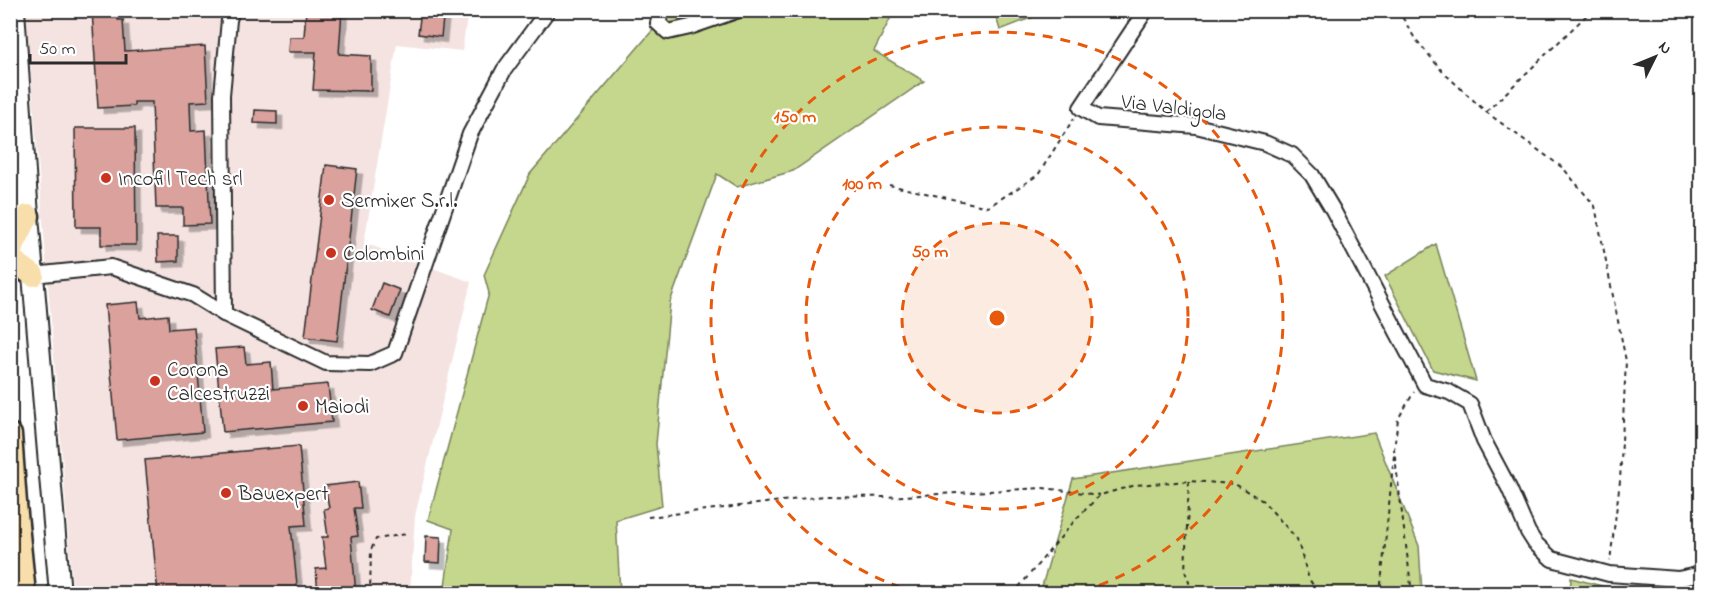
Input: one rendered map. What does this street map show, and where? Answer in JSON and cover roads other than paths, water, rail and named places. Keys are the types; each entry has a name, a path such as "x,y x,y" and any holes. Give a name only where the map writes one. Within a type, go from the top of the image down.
{"highway":[{"path":"10,252 28,216"},
{"path":"10,264 18,264 33,275"},
{"path":"10,435 13,497 24,594"},
{"path":"10,556 16,594"}],"main road":[{"path":"14,10 28,216 60,594"}],"street":[{"path":"224,314 222,95 229,20 232,10"},
{"path":"33,275 111,267 193,295 224,314 326,363 370,364 395,353 470,134 504,70 548,10"},
{"path":"662,10 658,23 668,32 699,25 739,10"},
{"name":"Via Valdigola","path":"1146,10 1081,108 1098,118 1196,126 1265,143 1292,155 1312,175 1333,210 1425,386 1449,392 1470,404 1528,532 1536,543 1552,559 1609,574 1678,579 1701,574"}],"place":[{"name":"Incofil Tech srl","path":"106,178"},
{"name":"Sermixer S.r.l.","path":"329,200"},
{"name":"Colombini","path":"331,253"},
{"name":"Corona Calcestruzzi","path":"155,381"},
{"name":"Maiodi","path":"303,406"},
{"name":"Bauexpert","path":"226,493"}]}
